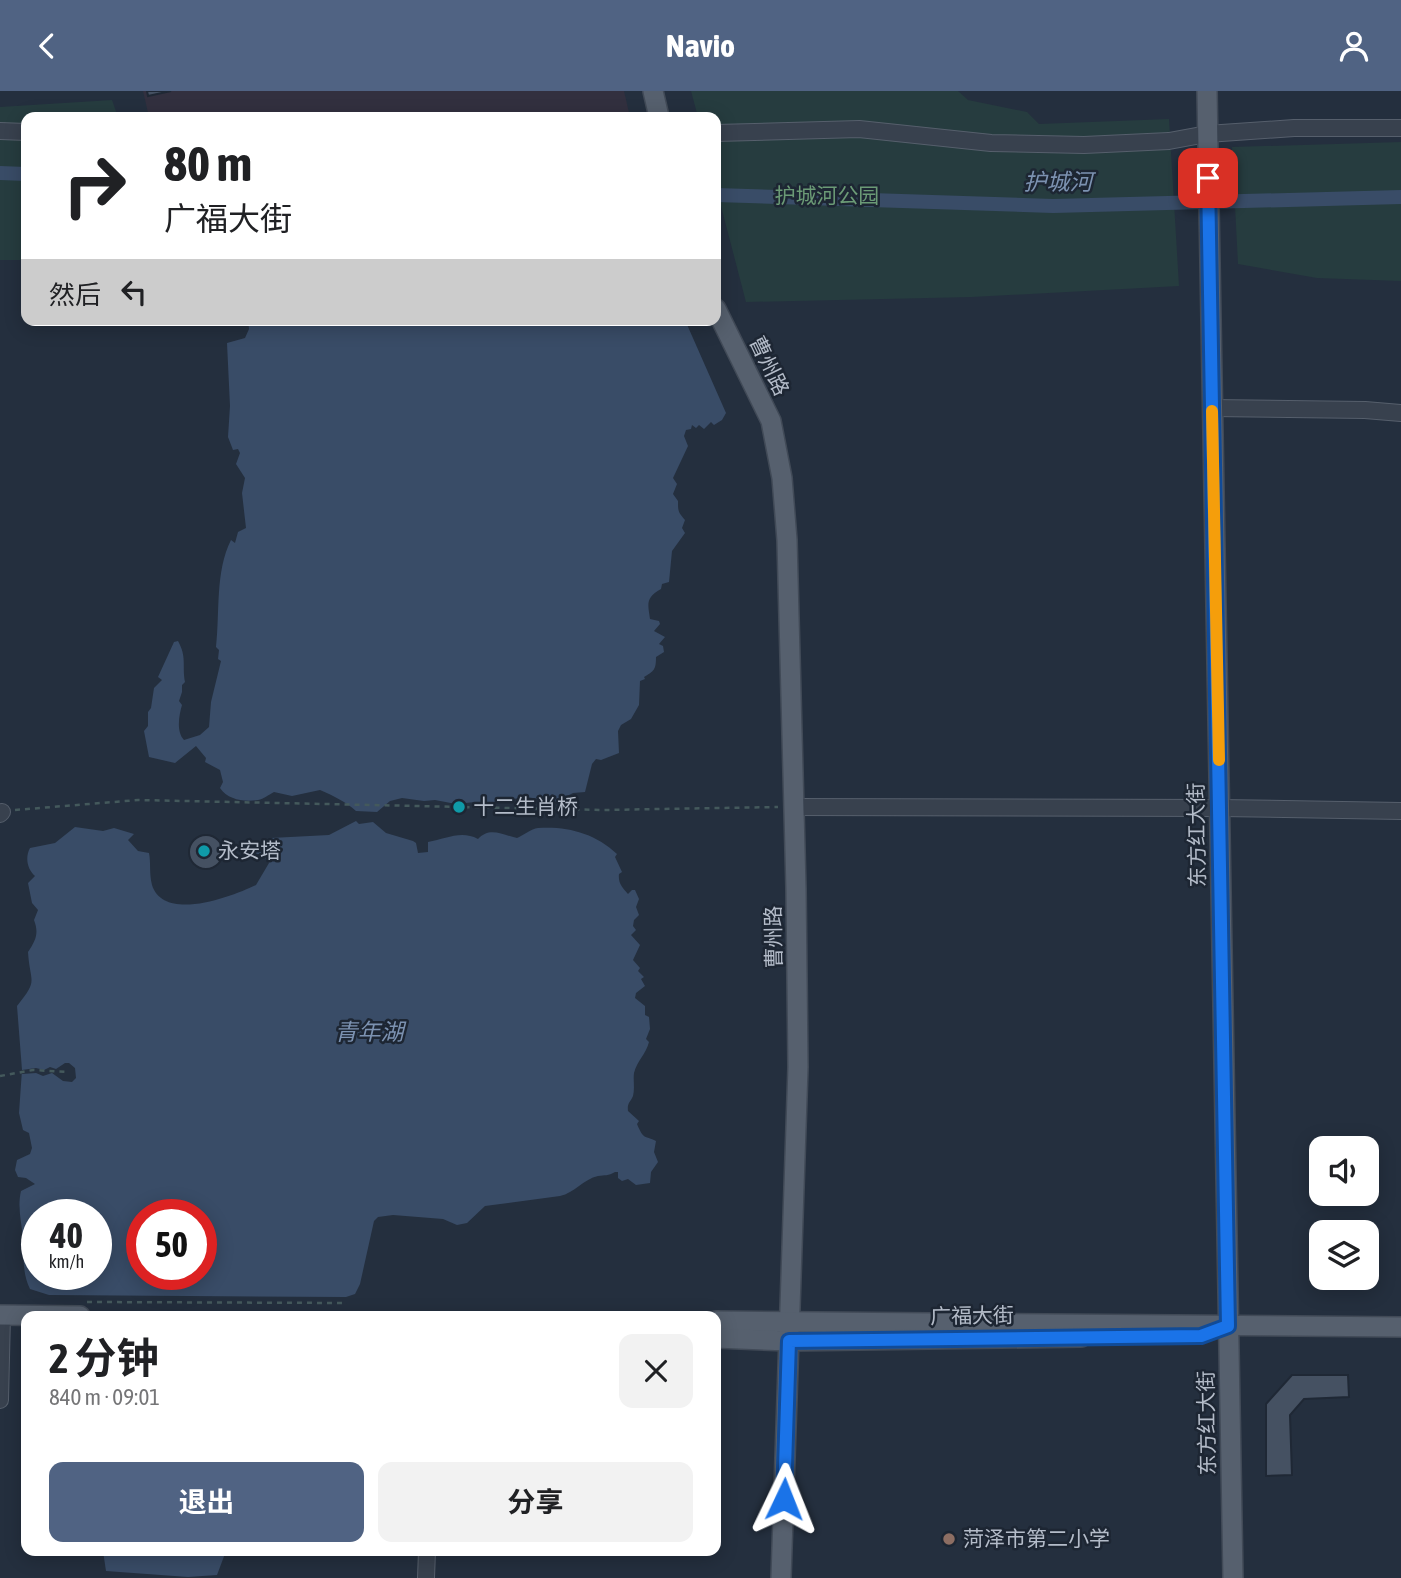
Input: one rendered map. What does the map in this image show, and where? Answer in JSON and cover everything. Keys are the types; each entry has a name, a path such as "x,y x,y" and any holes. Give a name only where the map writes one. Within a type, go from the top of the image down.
{"main road":[{"path":"653,91 658,112"},
{"name":"东方红大街","path":"1207,91 1233,1578"},
{"name":"曹州路","path":"721,319 771,421 782,478 787,540 798,1067 781,1578"},
{"path":"1,1321 21,1318"},
{"path":"1,1321 21,1326"},
{"name":"广福大街","path":"721,1322 789,1331"},
{"name":"广福大街","path":"721,1338 789,1331 1228,1326 1401,1327"}],"street":[{"path":"721,133 859,129 990,143 1084,145 1169,141 1207,143 1294,128 1401,128"},
{"path":"0,131 21,132"},
{"path":"1212,408 1401,413"},
{"path":"793,807 1401,811"},
{"path":"0,1400 1,1321"},
{"path":"426,1578 427,1556"}],"path":[{"path":"1,813 138,800 603,810 793,807"},
{"path":"0,1076 33,1070 69,1072"},
{"path":"78,1309 347,1303"}],"shaded area":[{"path":"143,91 624,91 629,112 148,112"}],"green space":[{"name":"护城河公园","path":"691,91 958,91 968,100 1027,112 1039,124 1169,119 1179,286 972,297 746,302 721,206 721,112 697,112"},
{"path":"112,100 116,112 21,112 21,260 0,260 0,107"},
{"path":"1401,142 1401,281 1317,278 1238,264 1232,147"}],"water":[{"path":"249,326 688,326 726,413 722,420 714,425 711,422 704,429 699,425 696,428 692,425 691,429 686,430 684,436 688,446 673,478 677,484 673,494 685,520 682,528 685,533 672,551 669,582 662,584 661,589 650,598 648,605 650,619 659,621 660,624 654,631 665,637 659,644 663,646 664,652 656,657 654,670 640,681 639,705 631,719 621,725 618,731 619,753 601,760 596,759 592,764 585,792 573,793 555,802 527,797 480,804 456,804 402,798 390,801 377,812 356,811 340,799 320,790 292,796 274,792 253,801 232,798 220,788 223,782 220,770 205,762 206,758 196,746 175,763 149,757 144,731 148,726 148,712 154,688 162,680 158,677 174,642 178,641 184,661 185,682 179,701 182,705 179,723 181,737 184,740 200,735 209,727 211,702 221,661 218,659 219,650 216,647 222,565 231,540 235,543 238,532 246,528 242,493 245,478 236,464 240,453 238,449 233,450 228,437 230,406 227,343 245,338"},
{"name":"青年湖","path":"356,821 359,824 373,822 386,833 416,843 418,853 428,852 428,842 453,836 466,835 478,839 492,832 517,838 535,829 559,828 590,836 617,854 615,857 622,872 619,874 621,885 628,894 635,890 639,899 636,907 639,915 633,926 636,930 631,935 640,945 633,960 640,968 638,971 644,977 641,979 645,986 636,993 635,998 645,1006 650,1029 646,1039 648,1046 634,1073 634,1093 628,1111 639,1121 637,1124 643,1135 656,1141 654,1152 658,1162 651,1172 650,1183 636,1185 628,1179 622,1181 618,1178 618,1172 615,1172 588,1180 560,1196 485,1206 467,1223 457,1225 443,1219 393,1215 378,1217 374,1221 360,1284 355,1294 346,1297 49,1295 33,1290 112,1290 112,1199 21,1199 21,1222 19,1203 21,1191 35,1184 26,1178 18,1177 15,1170 17,1160 30,1154 32,1148 29,1133 23,1130 19,1113 22,1070 17,1006 32,981 28,952 35,940 34,920 38,910 32,903 28,883 35,876 28,863 30,848 55,843 75,827 103,831 114,828 134,834 128,840 138,851 149,853 152,885 159,896 170,903 184,905 216,900 256,885 269,863 264,856 255,853 268,844 271,838 329,835"},
{"path":"104,1556 224,1556 217,1575 188,1577 106,1571"}],"pier":[{"path":"65,1063 75,1068 76,1078 72,1082 63,1081 52,1073 43,1076 36,1073 22,1074 22,1070 44,1070 50,1067 56,1069"}],"building":[{"path":"147,91 171,91 148,96"},
{"path":"206,835 218,840 223,852 218,864 206,869 194,864 189,852 194,840"},
{"path":"1292,1375 1348,1375 1349,1397 1304,1399 1290,1415 1292,1475 1266,1476 1266,1404"}],"waterway":[{"name":"护城河","path":"0,173 21,174"},
{"name":"护城河","path":"721,195 1053,206 1401,197"}],"slow traffic":[{"path":"1212,411 1219,760"}],"place":[{"name":"十二生肖桥","path":"459,807"},
{"name":"永安塔","path":"204,851"},
{"name":"菏泽市第二小学","path":"949,1539"}],"route":[{"path":"784,1499 789,1341 1201,1336 1228,1326 1208,178"}]}
